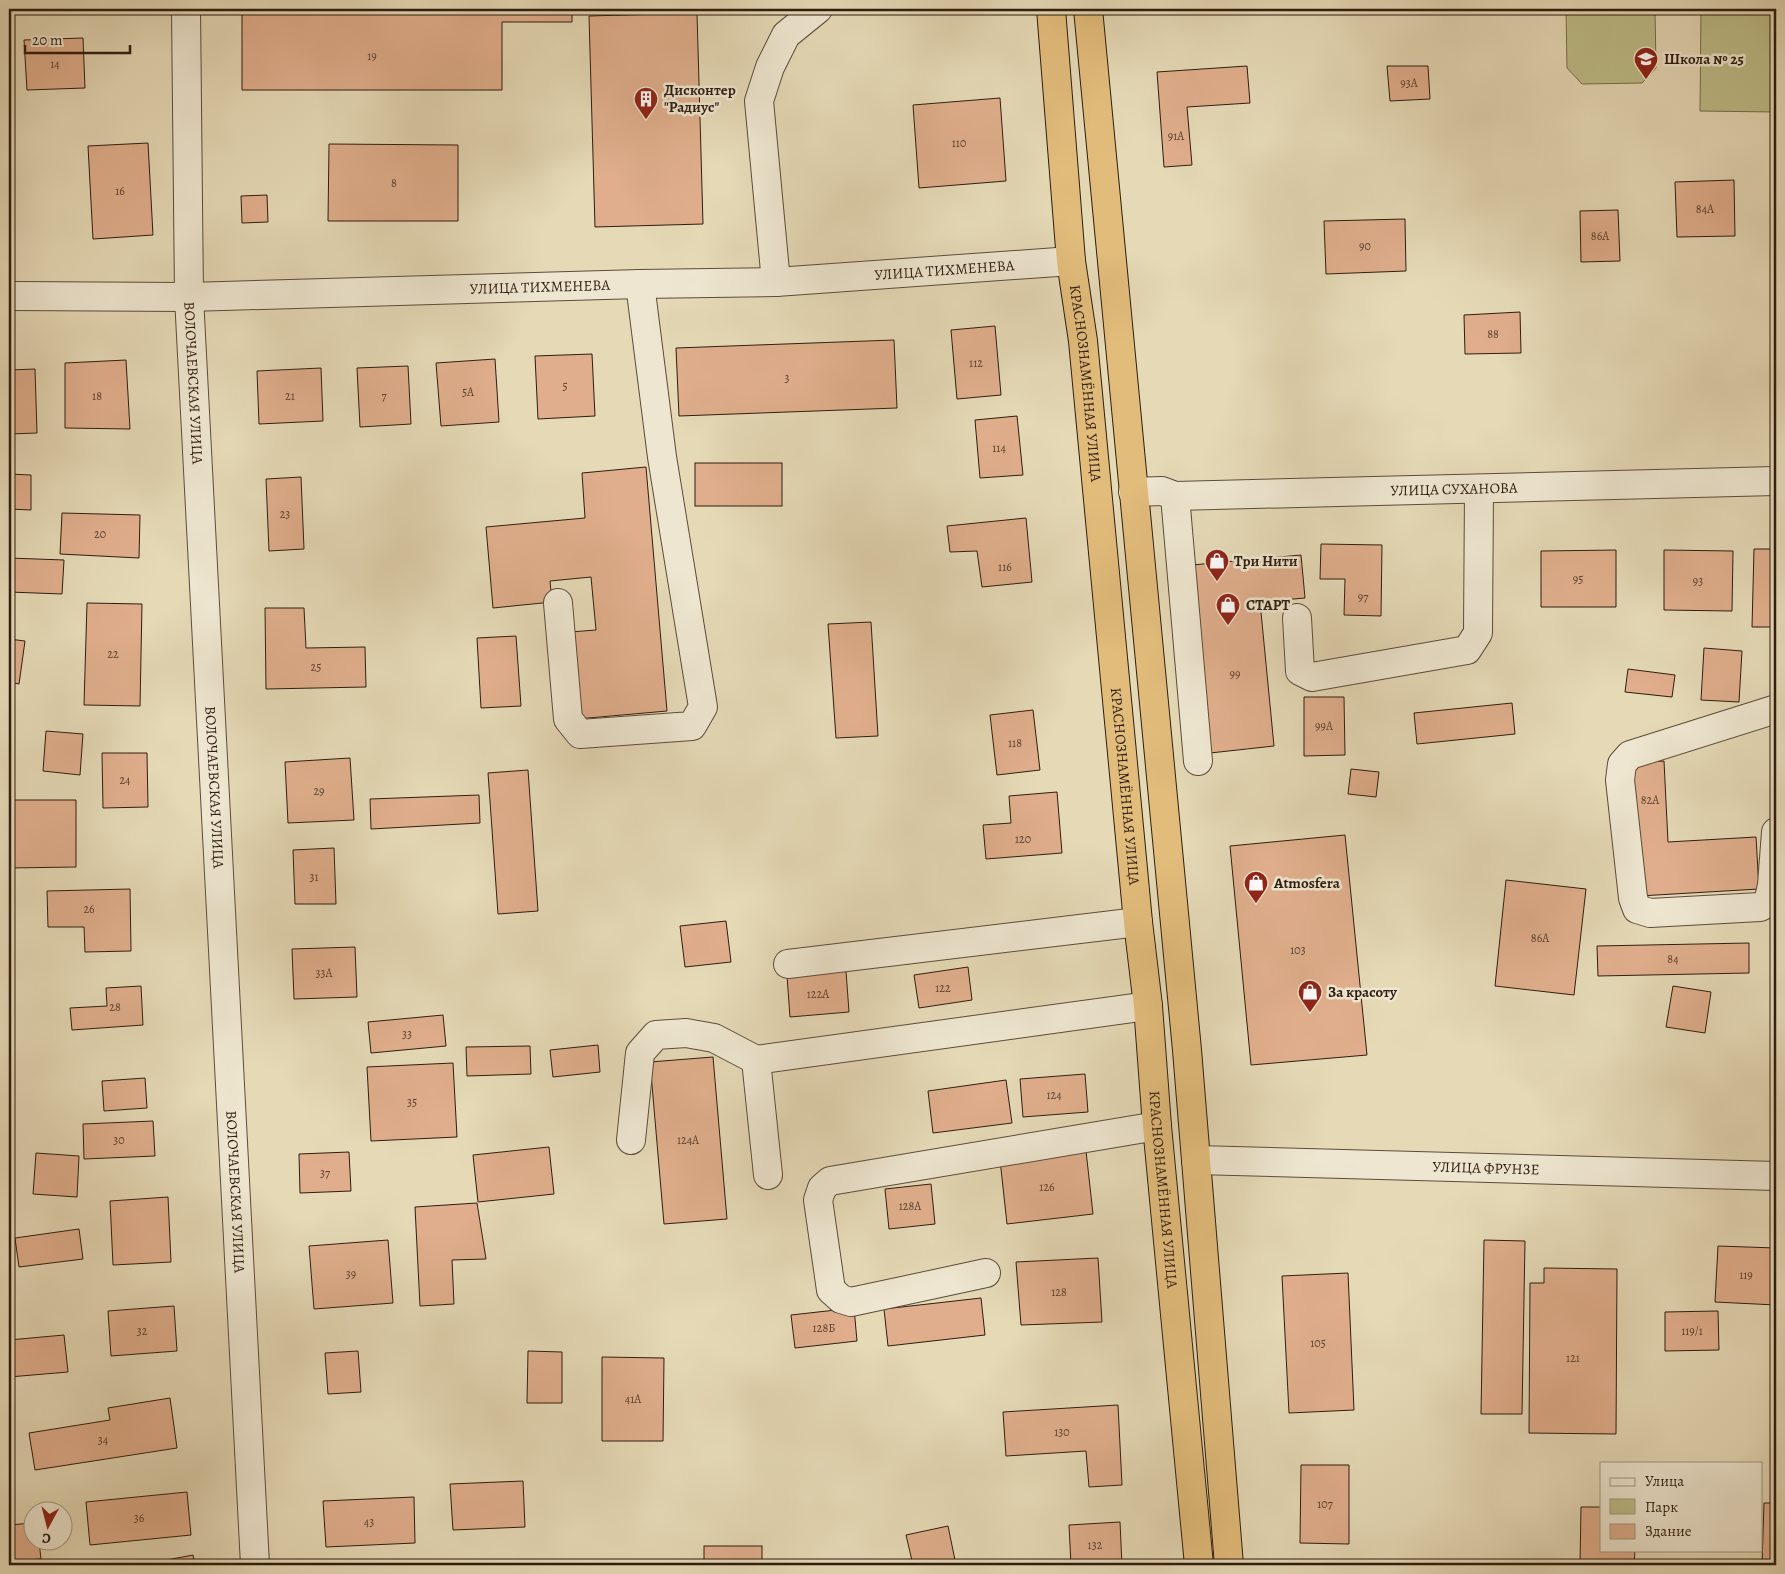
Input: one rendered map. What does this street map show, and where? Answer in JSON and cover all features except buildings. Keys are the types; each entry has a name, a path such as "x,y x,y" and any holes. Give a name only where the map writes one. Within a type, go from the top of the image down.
{"highway":[{"name":"КРАСНОЗНАМЁННАЯ УЛИЦА","path":"1051,9 1071,262 1083,341 1138,922 1148,1006 1157,1126 1199,1565"},
{"path":"1088,9 1196,1160 1229,1565"}],"street":[{"name":"ВОЛОЧАЕВСКАЯ УЛИЦА","path":"186,9 189,297 255,1565"},
{"path":"776,282 760,101 770,67 786,35 818,9"},
{"name":"УЛИЦА ТИХМЕНЕВА","path":"9,296 189,297 776,282 1071,262"},
{"path":"558,602 568,719 580,734 692,726 704,707 662,457 640,284"},
{"name":"УЛИЦА СУХАНОВА","path":"1133,492 1162,491 1175,496 1776,481"},
{"path":"1297,618 1300,671 1312,677 1467,650 1478,633 1479,489"},
{"path":"1175,496 1198,761"},
{"path":"1776,709 1630,755 1622,764 1620,780 1633,898 1637,909 1650,913 1760,907 1768,903 1771,896 1776,832"},
{"path":"788,964 1138,922"},
{"path":"631,1140 640,1052 656,1035 686,1033 714,1038 756,1060 1148,1006"},
{"path":"756,1060 768,1175"},
{"path":"986,1274 850,1302 841,1299 832,1290 818,1200 822,1188 830,1181 1157,1126"},
{"name":"УЛИЦА ФРУНЗЕ","path":"1196,1160 1776,1176"}],"green space":[{"path":"1566,9 1655,9 1656,68 1642,83 1582,84 1567,68"},
{"path":"1701,9 1776,10 1776,112 1700,111"},
{"path":"1774,173 1776,173 1776,323 1774,323"}],"place":[{"name":"Школа № 25","path":"1646,80"},
{"name":"Дисконтер \"Радиус\"","path":"646,120"},
{"name":"Три Нити","path":"1217,582"},
{"name":"СТАРТ","path":"1228,626"},
{"name":"Atmosfera","path":"1256,904"},
{"name":"За красоту","path":"1310,1013"}]}
